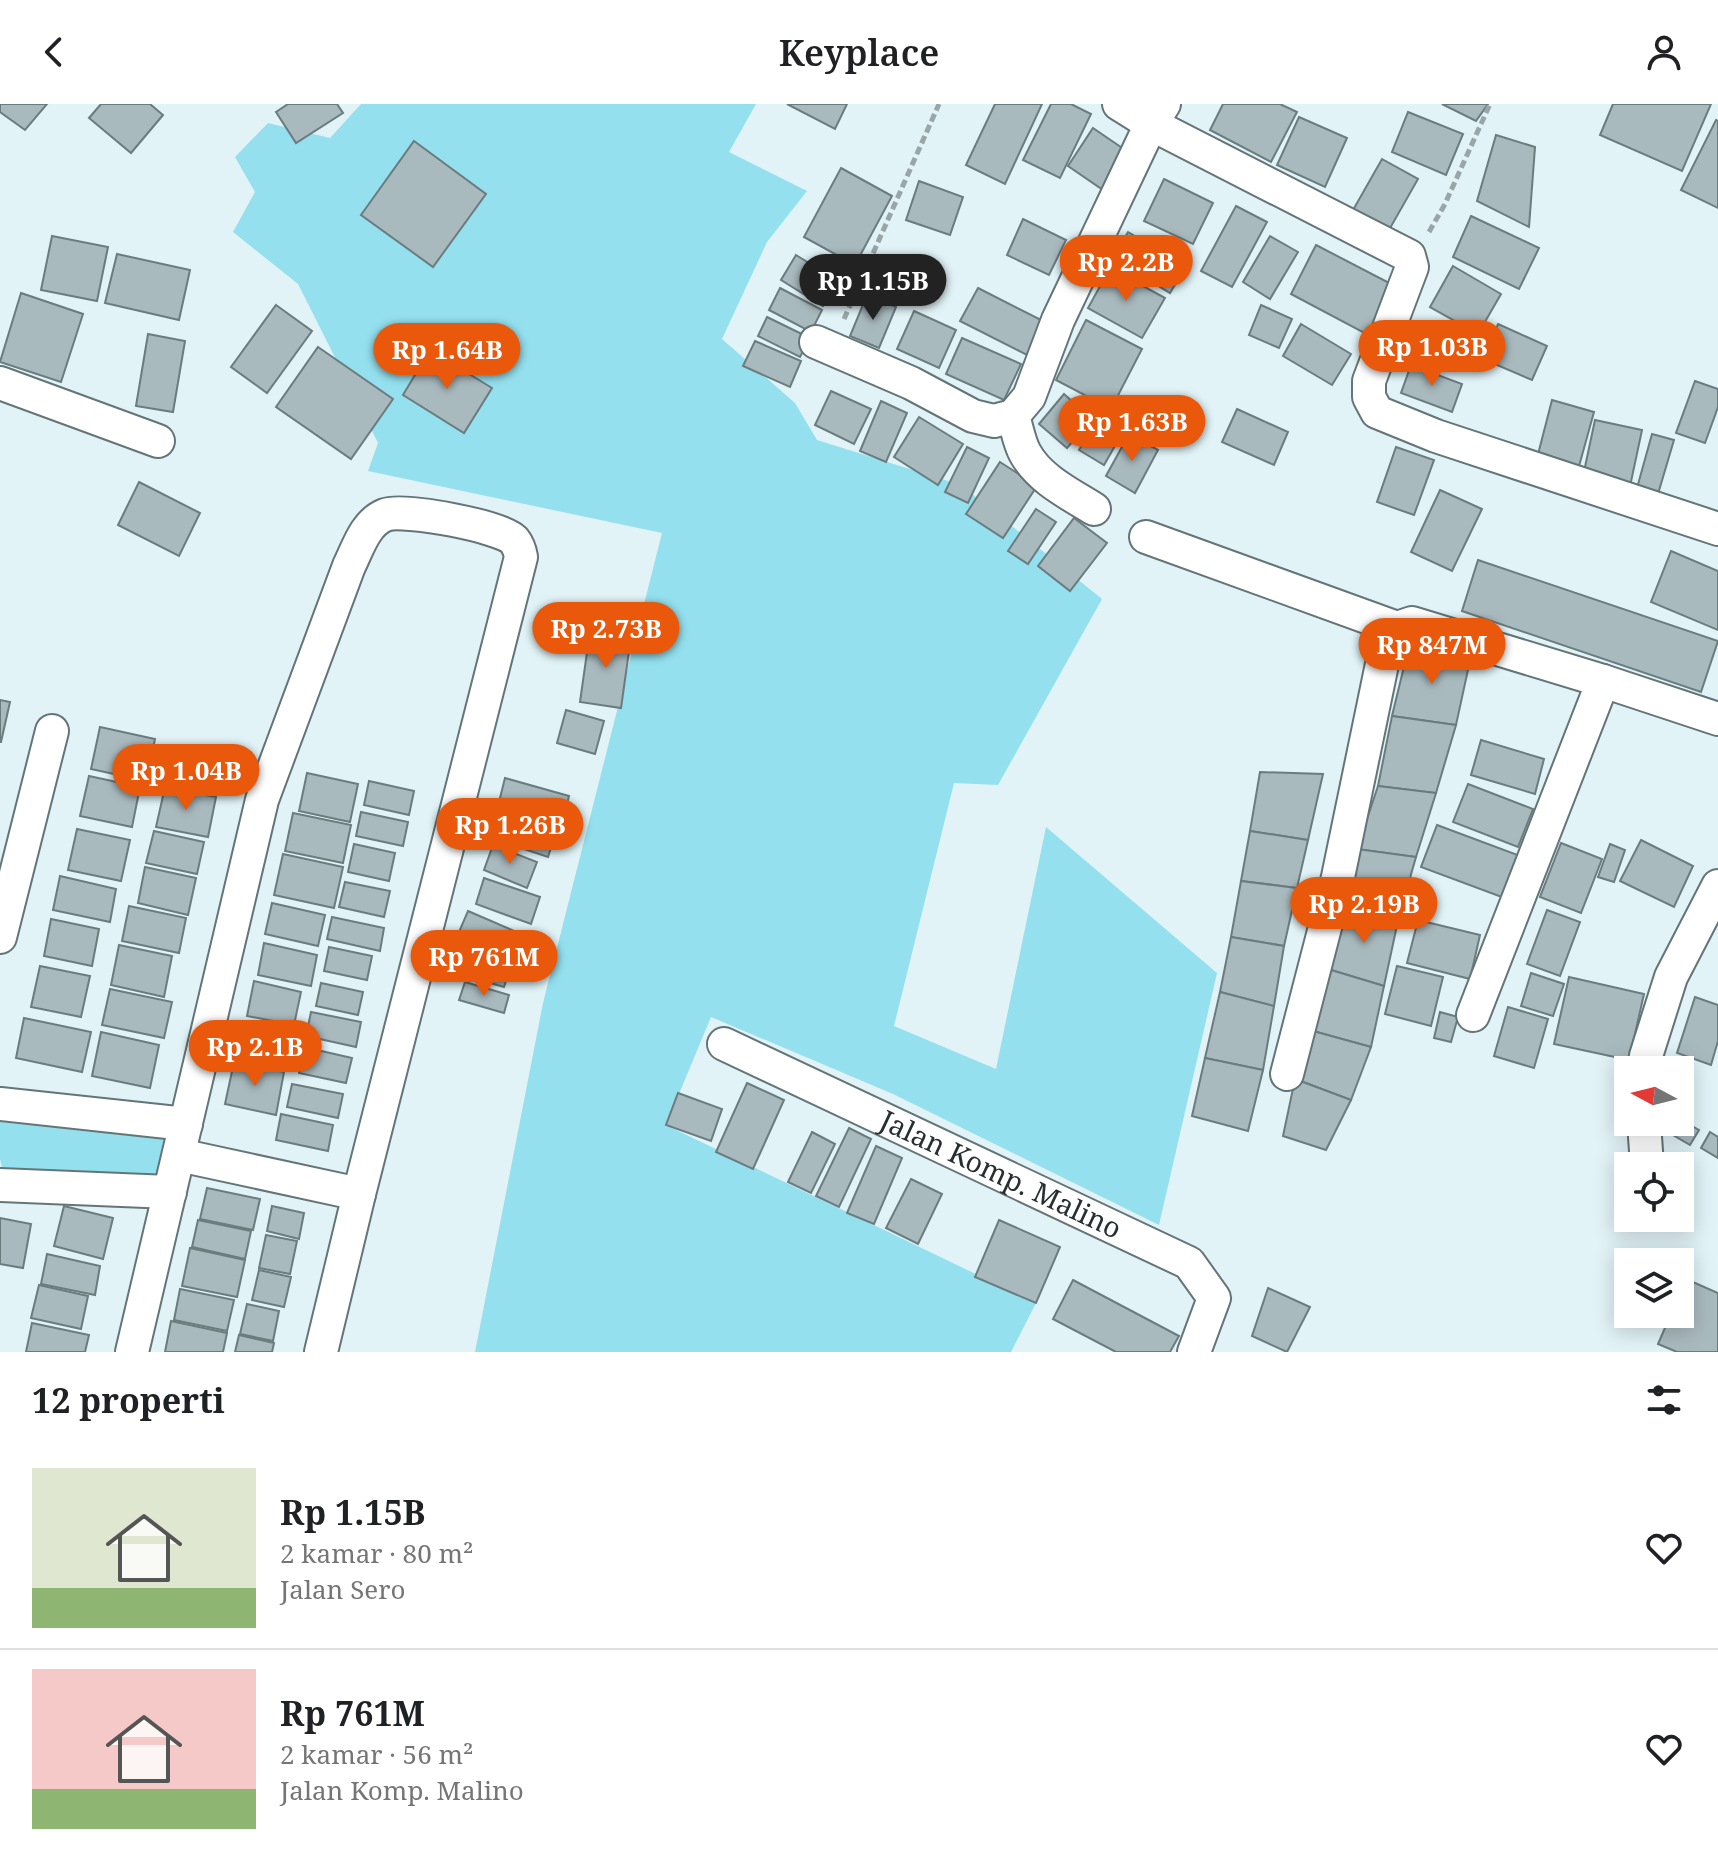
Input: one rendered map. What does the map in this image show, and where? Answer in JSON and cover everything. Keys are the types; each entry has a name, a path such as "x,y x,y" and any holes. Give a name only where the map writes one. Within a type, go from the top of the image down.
{"street":[{"path":"1119,104 1158,114 1412,260 1369,381 1369,397 1377,412 1436,436 1718,529"},
{"path":"1094,509 1053,484 1025,452 1021,406 1058,320 1158,114"},
{"path":"824,346 911,383 973,416 994,421 1021,406"},
{"path":"0,383 158,441"},
{"path":"132,1352 262,800 349,566 367,530 385,515 404,513 497,531 514,540 521,557 321,1352"},
{"path":"1146,537 1397,628"},
{"path":"1287,1074 1338,877 1387,640 1397,628 1412,623 1718,719"},
{"path":"1473,1015 1603,681"},
{"path":"0,937 52,731"},
{"path":"1646,1056 1671,977 1708,933 1718,886"},
{"name":"Jalan Komp. Malino","path":"724,1044 1189,1263 1214,1298 1194,1352"},
{"path":"0,1104 186,1124"},
{"path":"179,1155 359,1194"},
{"path":"0,1185 170,1192"}],"path":[{"path":"824,346 939,104"},
{"path":"1412,260 1445,204 1490,104"}],"shaded area":[{"path":"361,104 756,104 729,152 807,191 767,242 722,339 795,403 817,440 961,485 1102,599 998,785 954,783 894,1026 996,1069 1046,827 1217,973 1159,1225 893,1094 711,1017 666,1125 1036,1303 1011,1352 475,1352 543,1003 662,533 368,471 378,443 298,284 233,232 255,192 235,157 268,123 330,138"},
{"path":"0,1120 176,1134 151,1206 7,1188 0,1159"}],"building":[{"path":"0,104 47,104 25,130 0,112"},
{"path":"101,104 150,104 163,115 131,153 89,118"},
{"path":"288,104 337,104 343,113 296,143 276,112"},
{"path":"787,104 847,104 835,129"},
{"path":"995,104 1042,104 1005,184 966,165"},
{"path":"1051,104 1071,104 1091,114 1060,178 1023,160"},
{"path":"1223,104 1280,104 1297,112 1271,162 1210,130"},
{"path":"1442,104 1488,104 1476,121"},
{"path":"1613,104 1711,104 1682,171 1600,135"},
{"path":"1408,112 1463,134 1446,175 1392,152"},
{"path":"1299,117 1347,138 1325,187 1277,165"},
{"path":"1718,121 1718,208 1681,190"},
{"path":"1093,128 1131,154 1106,192 1068,166"},
{"path":"1496,135 1535,147 1529,227 1477,201"},
{"path":"414,141 486,194 433,267 361,215"},
{"path":"1382,159 1418,179 1389,230 1353,210"},
{"path":"841,168 892,196 855,265 804,237"},
{"path":"1164,179 1213,203 1193,244 1144,221"},
{"path":"919,181 963,197 950,235 906,220"},
{"path":"1236,206 1267,222 1232,287 1201,271"},
{"path":"1471,216 1539,248 1519,289 1453,257"},
{"path":"1023,219 1066,240 1049,275 1007,255"},
{"path":"1128,232 1186,266 1170,293 1113,258"},
{"path":"52,236 108,247 97,301 41,290"},
{"path":"1270,236 1298,252 1270,299 1243,282"},
{"path":"1316,245 1395,286 1370,336 1291,294"},
{"path":"117,254 190,270 179,320 105,303"},
{"path":"796,255 838,281 823,306 781,280"},
{"path":"1453,266 1501,294 1478,334 1430,307"},
{"path":"1110,268 1165,298 1142,338 1088,308"},
{"path":"780,288 822,310 811,332 769,310"},
{"path":"978,288 1047,323 1029,356 960,321"},
{"path":"21,293 83,314 61,382 0,362"},
{"path":"867,295 896,307 879,348 850,336"},
{"path":"276,305 312,331 267,393 231,367"},
{"path":"1261,305 1292,319 1279,348 1249,335"},
{"path":"914,311 956,330 939,368 897,349"},
{"path":"767,317 810,338 800,357 758,336"},
{"path":"1086,320 1142,349 1111,409 1056,380"},
{"path":"1301,324 1351,354 1332,385 1283,356"},
{"path":"1498,324 1547,346 1532,380 1483,359"},
{"path":"148,334 185,341 173,412 136,406"},
{"path":"962,338 1021,364 1004,400 946,374"},
{"path":"755,341 801,361 790,387 743,366"},
{"path":"318,347 393,399 351,459 276,407"},
{"path":"430,350 492,388 464,433 403,395"},
{"path":"1411,365 1462,384 1452,412 1401,393"},
{"path":"1695,381 1718,389 1718,407 1705,443 1676,433"},
{"path":"831,391 871,409 854,444 815,425"},
{"path":"1064,394 1092,419 1067,448 1039,424"},
{"path":"1552,400 1594,412 1576,477 1535,466"},
{"path":"881,401 907,413 886,462 860,451"},
{"path":"1237,409 1288,432 1274,465 1222,442"},
{"path":"1100,416 1124,430 1104,465 1079,450"},
{"path":"919,417 963,444 938,485 894,457"},
{"path":"1595,420 1642,430 1629,491 1582,481"},
{"path":"1129,434 1158,450 1135,493 1106,476"},
{"path":"1652,434 1674,440 1658,494 1637,488"},
{"path":"967,447 989,458 968,503 945,492"},
{"path":"1396,447 1434,460 1414,515 1377,502"},
{"path":"1000,462 1037,486 1003,538 966,514"},
{"path":"139,482 200,513 179,556 118,525"},
{"path":"1440,490 1482,509 1452,571 1411,552"},
{"path":"1036,509 1056,522 1028,564 1008,551"},
{"path":"1074,518 1107,543 1070,591 1038,566"},
{"path":"1671,551 1718,571 1718,630 1651,602"},
{"path":"1478,560 1718,641 1701,692 1462,611"},
{"path":"590,631 631,637 621,708 580,702"},
{"path":"1409,646 1471,656 1456,725 1392,716"},
{"path":"0,700 10,702 1,742 0,742"},
{"path":"566,710 604,721 595,754 557,743"},
{"path":"1392,716 1456,725 1436,793 1378,786"},
{"path":"100,727 155,739 146,781 91,769"},
{"path":"1481,740 1544,759 1535,794 1471,775"},
{"path":"176,748 231,760 224,792 170,780"},
{"path":"1260,772 1323,774 1308,840 1250,831"},
{"path":"307,773 358,784 350,822 299,811"},
{"path":"89,776 140,787 132,827 80,816"},
{"path":"505,778 569,796 562,824 498,806"},
{"path":"369,781 414,791 409,815 364,805"},
{"path":"1468,784 1533,809 1518,847 1453,822"},
{"path":"1378,786 1436,793 1416,857 1357,849"},
{"path":"165,787 216,797 208,837 156,827"},
{"path":"361,812 408,822 403,846 356,836"},
{"path":"293,813 351,825 343,863 285,851"},
{"path":"500,813 556,832 548,857 491,838"},
{"path":"1437,825 1523,857 1507,899 1421,867"},
{"path":"77,829 130,840 121,881 68,870"},
{"path":"154,831 204,842 197,874 146,863"},
{"path":"1250,831 1308,840 1297,888 1241,881"},
{"path":"1641,840 1693,866 1674,907 1620,881"},
{"path":"1561,843 1602,859 1581,913 1540,897"},
{"path":"354,844 395,853 389,881 348,872"},
{"path":"1610,844 1625,850 1614,882 1598,877"},
{"path":"493,845 537,862 527,888 484,870"},
{"path":"1357,849 1416,857 1399,916 1341,908"},
{"path":"283,854 343,867 334,908 274,895"},
{"path":"145,867 196,878 188,915 138,903"},
{"path":"60,876 116,889 110,922 53,910"},
{"path":"484,878 540,897 531,924 476,904"},
{"path":"1241,881 1297,888 1284,946 1231,937"},
{"path":"345,882 390,891 384,917 339,907"},
{"path":"272,903 325,915 318,946 265,934"},
{"path":"129,906 186,918 179,953 122,941"},
{"path":"1341,908 1399,916 1384,986 1331,970"},
{"path":"1547,910 1580,922 1560,976 1527,964"},
{"path":"468,911 519,933 510,954 459,932"},
{"path":"332,917 384,928 380,951 327,939"},
{"path":"51,919 99,929 92,966 44,956"},
{"path":"1418,920 1480,935 1470,979 1407,963"},
{"path":"1231,937 1284,946 1274,1006 1220,992"},
{"path":"464,941 514,957 504,987 455,973"},
{"path":"264,943 317,955 311,986 258,975"},
{"path":"119,945 172,956 164,997 111,985"},
{"path":"329,947 372,956 367,980 324,971"},
{"path":"40,966 90,976 81,1017 31,1007"},
{"path":"1397,966 1443,977 1431,1026 1385,1014"},
{"path":"1331,970 1384,986 1371,1047 1313,1031"},
{"path":"1531,973 1564,984 1553,1016 1521,1006"},
{"path":"1569,977 1644,994 1630,1056 1614,1057 1554,1044"},
{"path":"254,981 301,992 294,1025 247,1016"},
{"path":"465,982 509,995 504,1013 459,1000"},
{"path":"321,983 363,992 358,1015 316,1006"},
{"path":"110,989 172,1002 164,1038 102,1025"},
{"path":"1220,992 1274,1006 1263,1070 1205,1058"},
{"path":"1695,997 1718,1005 1718,1041 1711,1065 1694,1059 1694,1056 1677,1053"},
{"path":"1508,1007 1548,1019 1534,1068 1494,1056"},
{"path":"311,1012 361,1022 356,1047 306,1036"},
{"path":"1440,1012 1458,1017 1451,1042 1434,1038"},
{"path":"24,1018 91,1032 82,1072 16,1058"},
{"path":"244,1026 293,1037 287,1067 238,1056"},
{"path":"1313,1031 1371,1047 1351,1100 1295,1079"},
{"path":"101,1032 159,1045 150,1088 92,1076"},
{"path":"304,1047 352,1058 346,1083 299,1073"},
{"path":"1205,1058 1263,1070 1248,1131 1192,1116"},
{"path":"234,1062 284,1072 276,1115 225,1104"},
{"path":"1295,1079 1351,1100 1326,1150 1283,1136"},
{"path":"747,1083 784,1100 753,1169 716,1152"},
{"path":"292,1084 343,1094 338,1118 287,1107"},
{"path":"678,1093 722,1109 711,1141 666,1125"},
{"path":"281,1114 333,1125 328,1151 276,1140"},
{"path":"1694,1127 1699,1130 1690,1145 1674,1136 1694,1136"},
{"path":"849,1128 871,1139 839,1207 816,1196"},
{"path":"812,1132 835,1144 811,1193 788,1182"},
{"path":"1710,1132 1718,1137 1718,1158 1701,1148"},
{"path":"876,1146 902,1158 874,1224 847,1213"},
{"path":"911,1179 942,1194 918,1244 886,1228"},
{"path":"207,1188 260,1199 253,1230 200,1219"},
{"path":"64,1206 113,1218 103,1259 54,1246"},
{"path":"272,1206 304,1213 299,1239 267,1231"},
{"path":"0,1218 31,1224 23,1268 0,1264"},
{"path":"198,1220 251,1231 245,1259 192,1247"},
{"path":"999,1220 1060,1247 1036,1303 975,1277"},
{"path":"266,1235 297,1241 290,1274 259,1268"},
{"path":"190,1248 245,1260 237,1297 182,1286"},
{"path":"47,1254 100,1266 95,1295 41,1284"},
{"path":"259,1270 291,1277 284,1307 252,1300"},
{"path":"1073,1280 1179,1336 1170,1352 1116,1352 1053,1319"},
{"path":"1694,1282 1718,1293 1718,1352 1677,1352 1658,1344 1665,1328 1694,1328"},
{"path":"39,1285 88,1296 81,1329 31,1318"},
{"path":"1268,1288 1310,1307 1287,1352 1252,1336"},
{"path":"180,1289 234,1300 227,1331 174,1320"},
{"path":"247,1304 279,1311 273,1341 240,1334"},
{"path":"171,1321 227,1333 223,1352 165,1352"},
{"path":"32,1323 89,1335 85,1352 26,1352"},
{"path":"239,1335 274,1343 272,1352 235,1352"}]}
